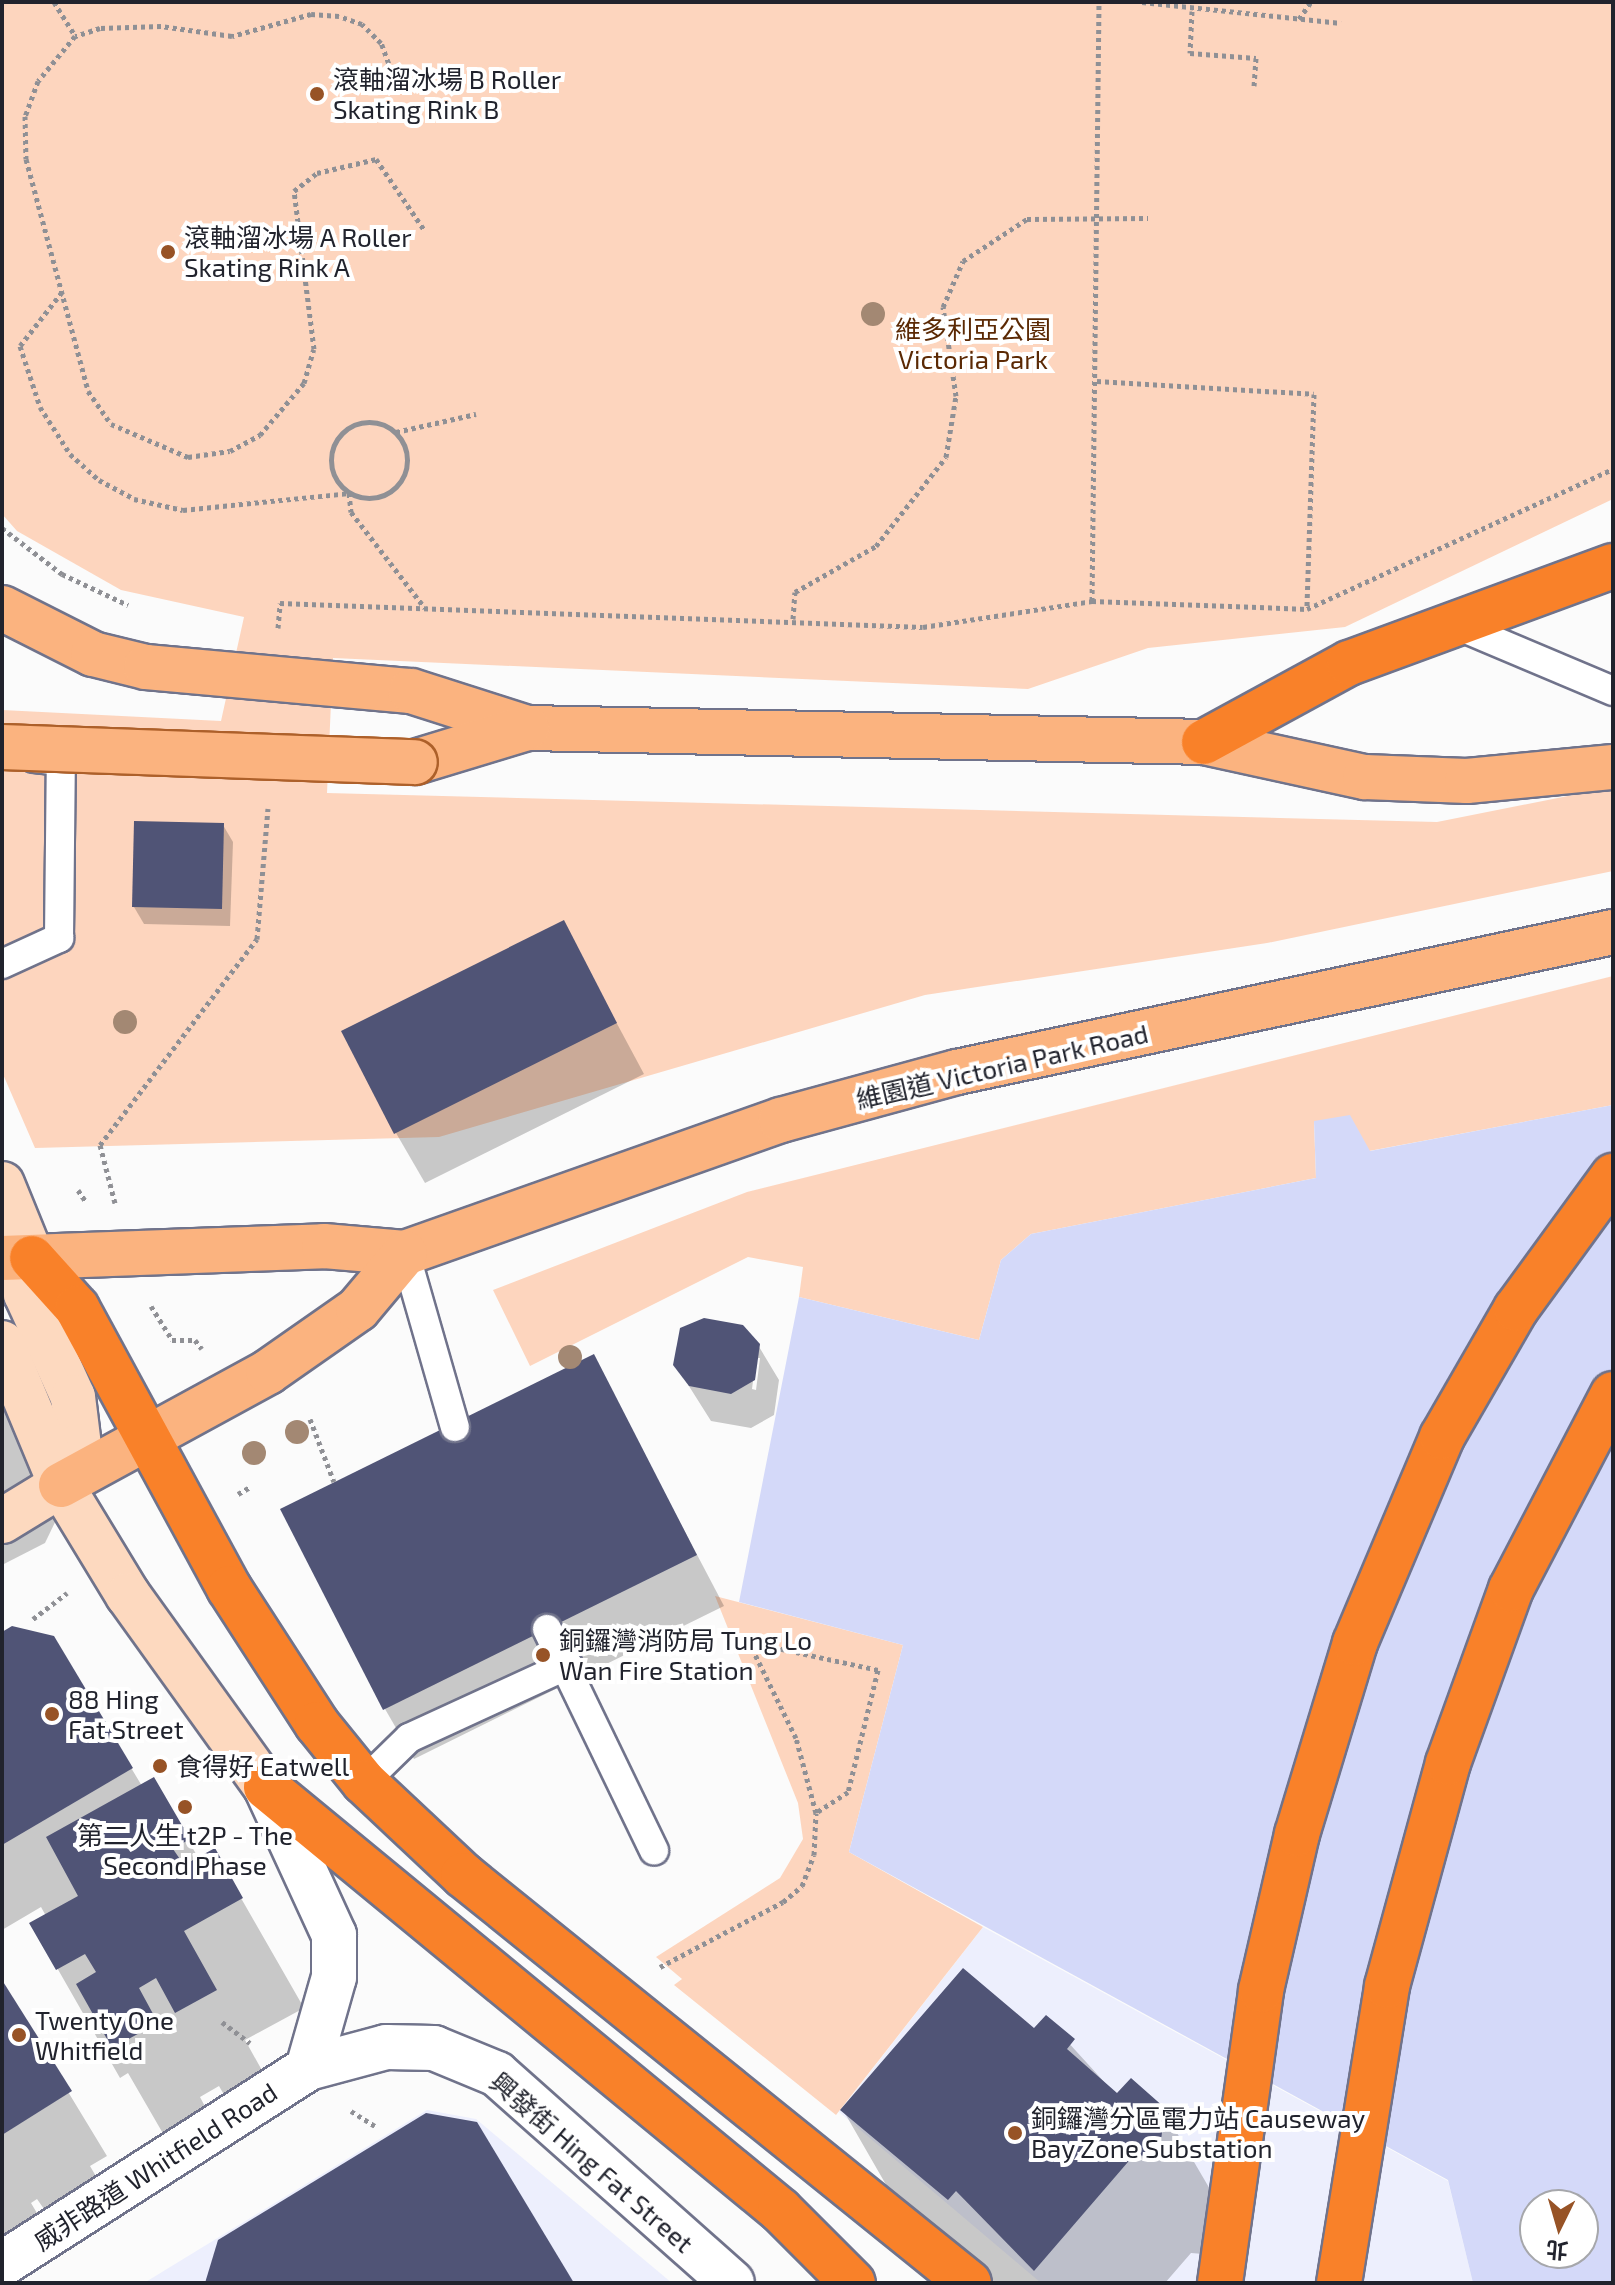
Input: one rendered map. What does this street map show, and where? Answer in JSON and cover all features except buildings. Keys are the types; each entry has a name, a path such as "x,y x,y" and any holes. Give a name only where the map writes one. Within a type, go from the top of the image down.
{"highway":[{"path":"1204,742 1349,663 1459,626 1613,566"},
{"path":"1220,2283 1261,1990 1301,1819 1355,1643 1442,1437 1516,1309 1613,1176"},
{"path":"17,1258 77,1308 143,1436 237,1600 317,1724 364,1782 463,1875 969,2283"},
{"path":"1339,2283 1387,1986 1448,1763 1511,1589 1613,1394"},
{"path":"266,1787 780,2210 853,2283"}],"main road":[{"path":"2,608 69,645 133,664 208,678 411,691 527,728 1204,742 1365,777 1467,781 1613,767"},
{"path":"2,747 415,762 527,728"},
{"name":"維園道 Victoria Park Road","path":"405,1253 781,1120 957,1072 1613,932"},
{"path":"2,1184 17,1258 24,1273 26,1294 79,1427 76,1464 61,1485"},
{"path":"17,1258 324,1246 405,1253"},
{"path":"2,1521 143,1436 235,1390 358,1309 405,1253"},
{"path":"2,1343 61,1485 128,1595 266,1787"}],"street":[{"path":"266,1787 334,1935 334,1977 308,2068"},
{"name":"興發街 Hing Fat Street","path":"308,2068 386,2047 434,2048 497,2074 732,2283"},
{"name":"威非路道 Whitfield Road","path":"2,2264 308,2068"}],"lane":[{"path":"1459,626 1613,691"},
{"path":"2,754 61,761 61,776 59,938 2,964"},
{"path":"405,1253 455,1427"},
{"path":"547,1629 568,1665 654,1850"},
{"path":"364,1782 409,1738 568,1665"}],"path":[{"path":"54,2 75,36"},
{"path":"1092,601 1097,381 1099,2"},
{"path":"1142,2 1192,11 1341,23"},
{"path":"1299,19 1311,2"},
{"path":"1192,11 1190,53 1256,58 1254,86"},
{"path":"394,78 381,43 339,16 311,14 232,36 136,24 75,36 38,81 25,116 26,159 88,391 111,424 188,457 230,451 287,410 314,349 294,191 317,173 376,159 425,231"},
{"path":"793,619 795,592 876,546 946,457 956,396 943,307 963,261 1027,219 1098,215 1148,218"},
{"path":"62,292 20,346 40,407 70,454 99,480 134,499 183,510 349,493 374,497 396,487 407,453 396,432"},
{"path":"1097,381 1314,394 1307,609"},
{"path":"426,609 351,512 349,493 333,474 338,436 361,422 396,432 476,414"},
{"path":"280,603 793,619 923,627 1092,601 1307,609 1613,469"},
{"path":"2,528 62,574 140,609"},
{"path":"264,629 278,630"},
{"path":"118,1210 100,1145 257,939 270,790"},
{"path":"78,1190 172,1340 195,1340 235,1390"},
{"path":"310,1419 334,1482"},
{"path":"645,1975 802,1886 814,1855 816,1813 796,1738 749,1642 878,1670 848,1792 816,1813"}],"shaded area":[{"name":"銅鑼灣分區電力站 Causeway Bay Zone Substation","path":"983,1927 1448,2181 1473,2283 1041,2283 839,2112"},
{"path":"427,2110 476,2119 672,2283 144,2283"}],"green space":[{"name":"維多利亞公園 Victoria Park","path":"2,2 1613,2 1613,499 1345,627 1148,648 1028,689 333,658 327,793 1437,822 1613,787 1613,871 1267,943 925,995 439,1137 35,1148 2,1072 2,710 221,721 244,617 121,590 17,531 2,514"},
{"path":"1613,976 1613,1105 1369,1151 1314,1122 1316,1178 1031,1234 1001,1260 979,1340 799,1297 803,1267 748,1257 530,1366 493,1290 747,1192"},
{"path":"715,1596 903,1645 849,1852 983,1927 836,2115 674,1985 682,1979 656,1957 780,1878 803,1839 798,1803"}],"water":[{"path":"1613,1105 1613,2283 1473,2283 1448,2180 849,1852 903,1645 739,1602 799,1297 979,1340 1001,1260 1031,1234 1316,1178 1314,1121 1350,1115 1370,1151"}],"place":[{"name":"滾軸溜冰場 B Roller Skating Rink B","path":"317,94"},
{"name":"滾軸溜冰場 A Roller Skating Rink A","path":"168,252"},
{"name":"銅鑼灣消防局 Tung Lo Wan Fire Station","path":"543,1655"},
{"name":"88 Hing Fat Street","path":"52,1714"},
{"name":"食得好 Eatwell","path":"160,1766"},
{"name":"第二人生 t2P - The Second Phase","path":"185,1807"},
{"name":"Twenty One Whitfield","path":"19,2035"},
{"name":"銅鑼灣分區電力站 Causeway Bay Zone Substation","path":"1015,2133"}]}
